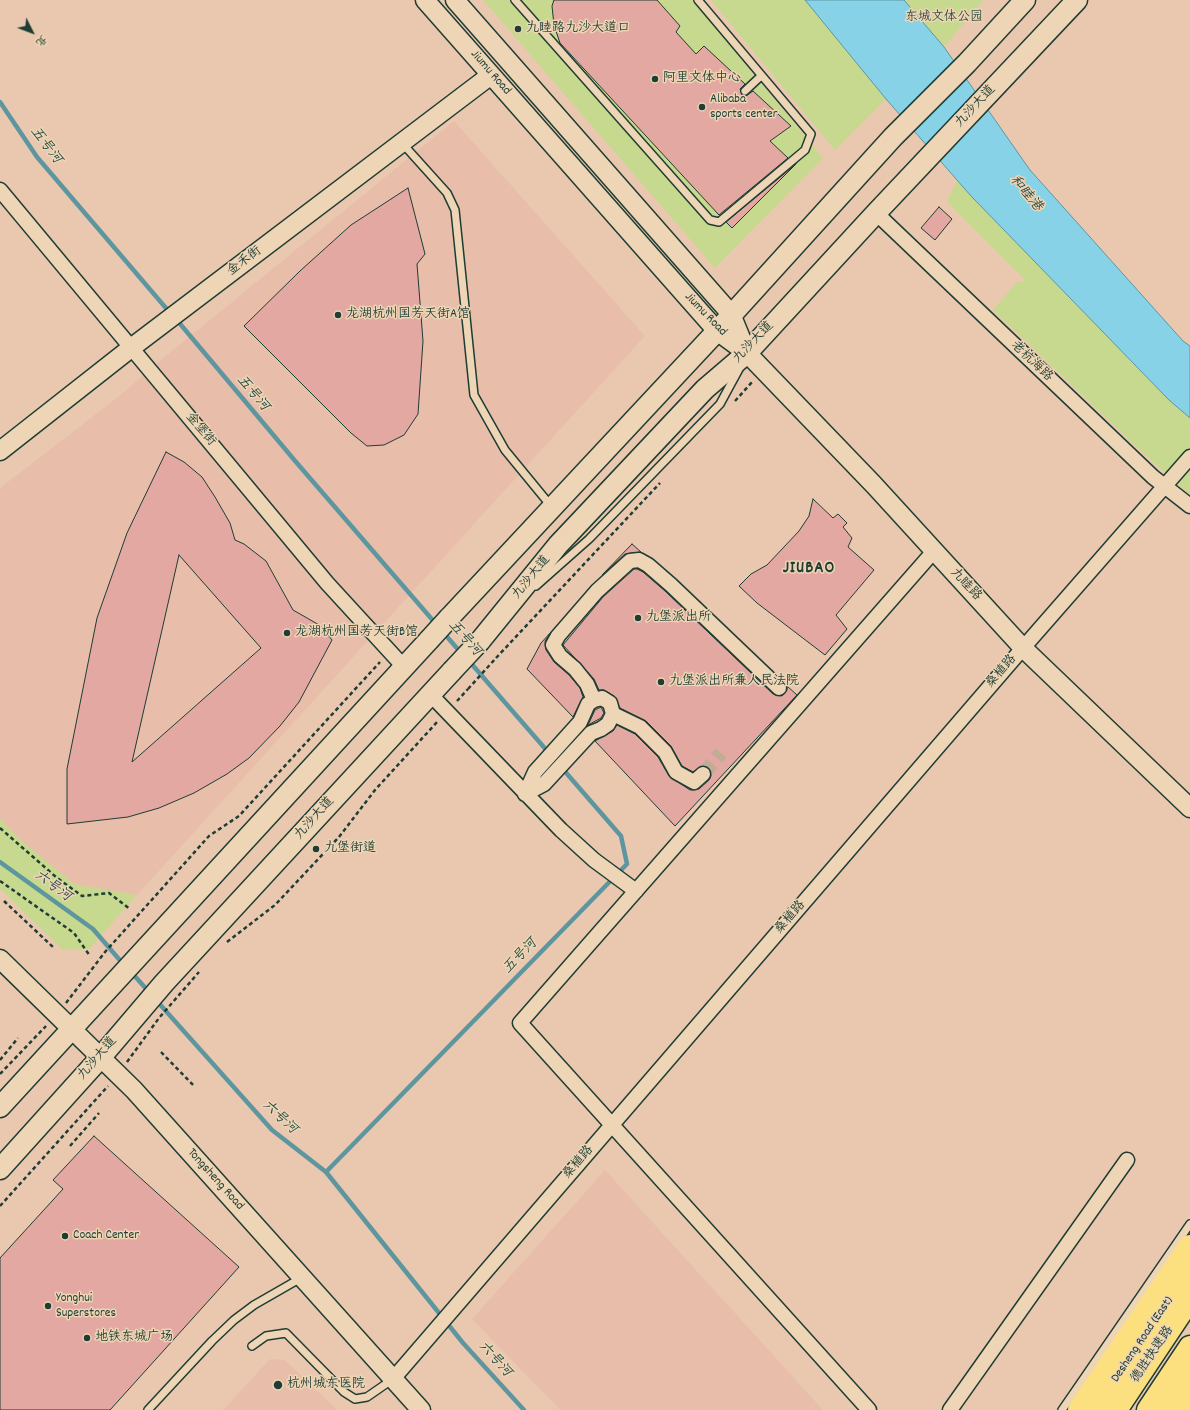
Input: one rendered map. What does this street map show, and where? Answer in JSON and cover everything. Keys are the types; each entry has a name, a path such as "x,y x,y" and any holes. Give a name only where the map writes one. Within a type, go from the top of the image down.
{"main road":[{"path":"0,1107 146,950 449,618 717,331 893,137 967,63 1024,0"},
{"name":"九沙大道","path":"0,1169 101,1057 164,983 480,641 569,534 705,389 748,353 876,213 1077,0"},
{"path":"1079,1410 1190,1246"},
{"name":"Desheng Road (East)","path":"1096,1410 1190,1270"},
{"name":"德胜快速路","path":"1116,1410 1190,1299"},
{"name":"德胜快速路","path":"1148,1410 1190,1347"},
{"path":"1166,1410 1190,1375"},
{"path":"1184,1410 1190,1400"}],"street":[{"name":"Jiumu Road","path":"425,0 717,331 748,353"},
{"name":"Jiumu Road","path":"455,0 731,314 748,353"},
{"name":"金禾街","path":"0,450 131,348 491,75"},
{"name":"金堡街","path":"0,190 327,583 404,667"},
{"name":"老杭海路","path":"876,213 1023,355 1165,486 1190,506"},
{"name":"九睦路","path":"748,353 1023,648 1190,808"},
{"name":"桑植路","path":"393,1379 1023,648 1190,457"},
{"path":"869,1410 520,1023 934,551"},
{"path":"594,700 587,684 575,669 560,656 553,645 558,636 597,591 630,561 638,560 648,565 671,585 779,688"},
{"path":"430,694 561,830 594,860 636,891"},
{"path":"526,794 535,772 580,722 588,704 594,700 602,698 610,703 614,714 640,727 665,752 676,772 694,782 703,774"},
{"path":"526,794 544,784 591,733 608,724 614,714"},
{"name":"Tongsheng Road","path":"0,959 118,1074 421,1410"},
{"path":"950,1410 1127,1160"}],"lane":[{"path":"515,0 710,220 719,222 805,150 811,134 698,0"},
{"path":"745,91 761,76"},
{"path":"402,143 447,193 455,210 474,395 505,450 552,508"},
{"path":"1062,1410 1190,1224"},
{"path":"148,1410 212,1341 234,1320 254,1305 301,1278"},
{"path":"252,1346 266,1336 286,1332 344,1392 355,1399 367,1397 393,1379"}],"path":[{"path":"732,404 763,370"},
{"path":"225,943 275,904 339,837 375,790 496,658 664,479"},
{"path":"105,952 209,836 239,816 390,651"},
{"path":"0,828 56,877 82,896 109,893 130,909"},
{"path":"0,881 74,932 90,956"},
{"path":"4,901 54,948"},
{"path":"0,1206 118,1074 159,1018 201,971"},
{"path":"0,1060 18,1038"},
{"path":"161,1052 195,1087"},
{"path":"70,1146 99,1113"}],"shaded area":[{"path":"454,121 645,336 137,895 74,885 18,838 0,818 0,488 118,397 173,350"},
{"path":"605,1170 823,1410 560,1410 472,1319"},
{"name":"杭州城东医院","path":"270,1359 285,1360 337,1410 223,1410"}],"green space":[{"name":"阿里文体中心","path":"483,0 692,0 823,158 715,268"},
{"path":"711,0 805,0 886,99 835,150"},
{"name":"东城文体公园","path":"904,0 983,0 944,47"},
{"path":"957,180 1169,400 1190,418 1190,495 1144,454 993,310 1017,282 1026,281 947,202"},
{"path":"0,818 18,838 74,884 137,895 89,949 63,950 0,889"}],"water":[{"name":"和睦港","path":"805,0 904,0 944,47 1030,170 1183,341 1190,346 1190,418 1169,400 971,196 886,99"}],"building":[{"path":"554,0 657,0 680,26 676,32 696,54 704,46 745,84 740,89 742,95 746,96 753,91 791,126 770,141 788,158 719,215 560,43 554,25 552,6"},
{"path":"796,164 732,228 726,222"},
{"name":"龙湖杭州国芳天街A馆","path":"408,188 425,254 417,264 423,341 418,414 404,435 384,445 367,446 351,433 244,326 300,271 351,225"},
{"path":"939,207 952,219 935,240 921,228"},
{"name":"龙湖杭州国芳天街B馆","path":"166,452 184,462 202,477 230,523 235,540 244,544 266,561 293,610 321,626 332,640 299,702 280,726 249,758 227,774 194,793 159,808 128,817 67,824 67,769 97,618 127,533","holes":["179,555 261,648 132,762"]},
{"path":"813,499 833,518 838,514 847,523 843,527 852,538 848,547 874,570 836,615 847,629 825,655 757,603 739,586 751,574 767,565 799,531 809,516"},
{"path":"632,544 641,552 625,554 602,575"},
{"name":"九堡派出所兼人民法院","path":"634,569 643,572 665,591 773,694 782,696 787,690 787,686 797,695 675,826 595,741 613,731 617,725 635,734 658,757 669,776 690,790 699,789 709,780 711,776 710,769 702,766 693,772 682,766 671,746 646,721 620,708 614,696 604,690 599,690 594,679 563,645 603,597"},
{"path":"551,632 545,641 546,650 554,662 569,675 580,688 583,697 573,717 527,669 541,643"},
{"path":"601,707 604,713 601,718 588,725 595,710"},
{"name":"地铁东城广场","path":"94,1136 239,1267 110,1410 0,1410 0,1258 63,1189 53,1180"}],"waterway":[{"name":"五号河","path":"0,102 37,157 171,314"},
{"name":"五号河","path":"176,319 296,462 436,624"},
{"name":"五号河","path":"442,631 462,654"},
{"name":"五号河","path":"326,1172 627,864 621,836 469,661"},
{"name":"六号河","path":"0,862 93,929 124,965"},
{"name":"六号河","path":"131,972 150,993"},
{"name":"六号河","path":"156,1000 272,1130 326,1172 463,1343 524,1410"}],"tunnel":[{"path":"703,774 721,753"}],"place":[{"name":"九睦路九沙大道口","path":"518,29"},
{"name":"阿里文体中心","path":"655,79"},
{"name":"Alibaba sports center","path":"702,107"},
{"name":"龙湖杭州国芳天街A馆","path":"338,315"},
{"name":"九堡派出所","path":"638,618"},
{"name":"龙湖杭州国芳天街B馆","path":"287,633"},
{"name":"九堡派出所兼人民法院","path":"661,682"},
{"name":"九堡街道","path":"316,849"},
{"name":"Coach Center","path":"65,1236"},
{"name":"Yonghui Superstores","path":"48,1306"},
{"name":"地铁东城广场","path":"87,1338"},
{"name":"杭州城东医院","path":"278,1385"}],"district":[{"name":"JIUBAO","path":"809,570"}]}
